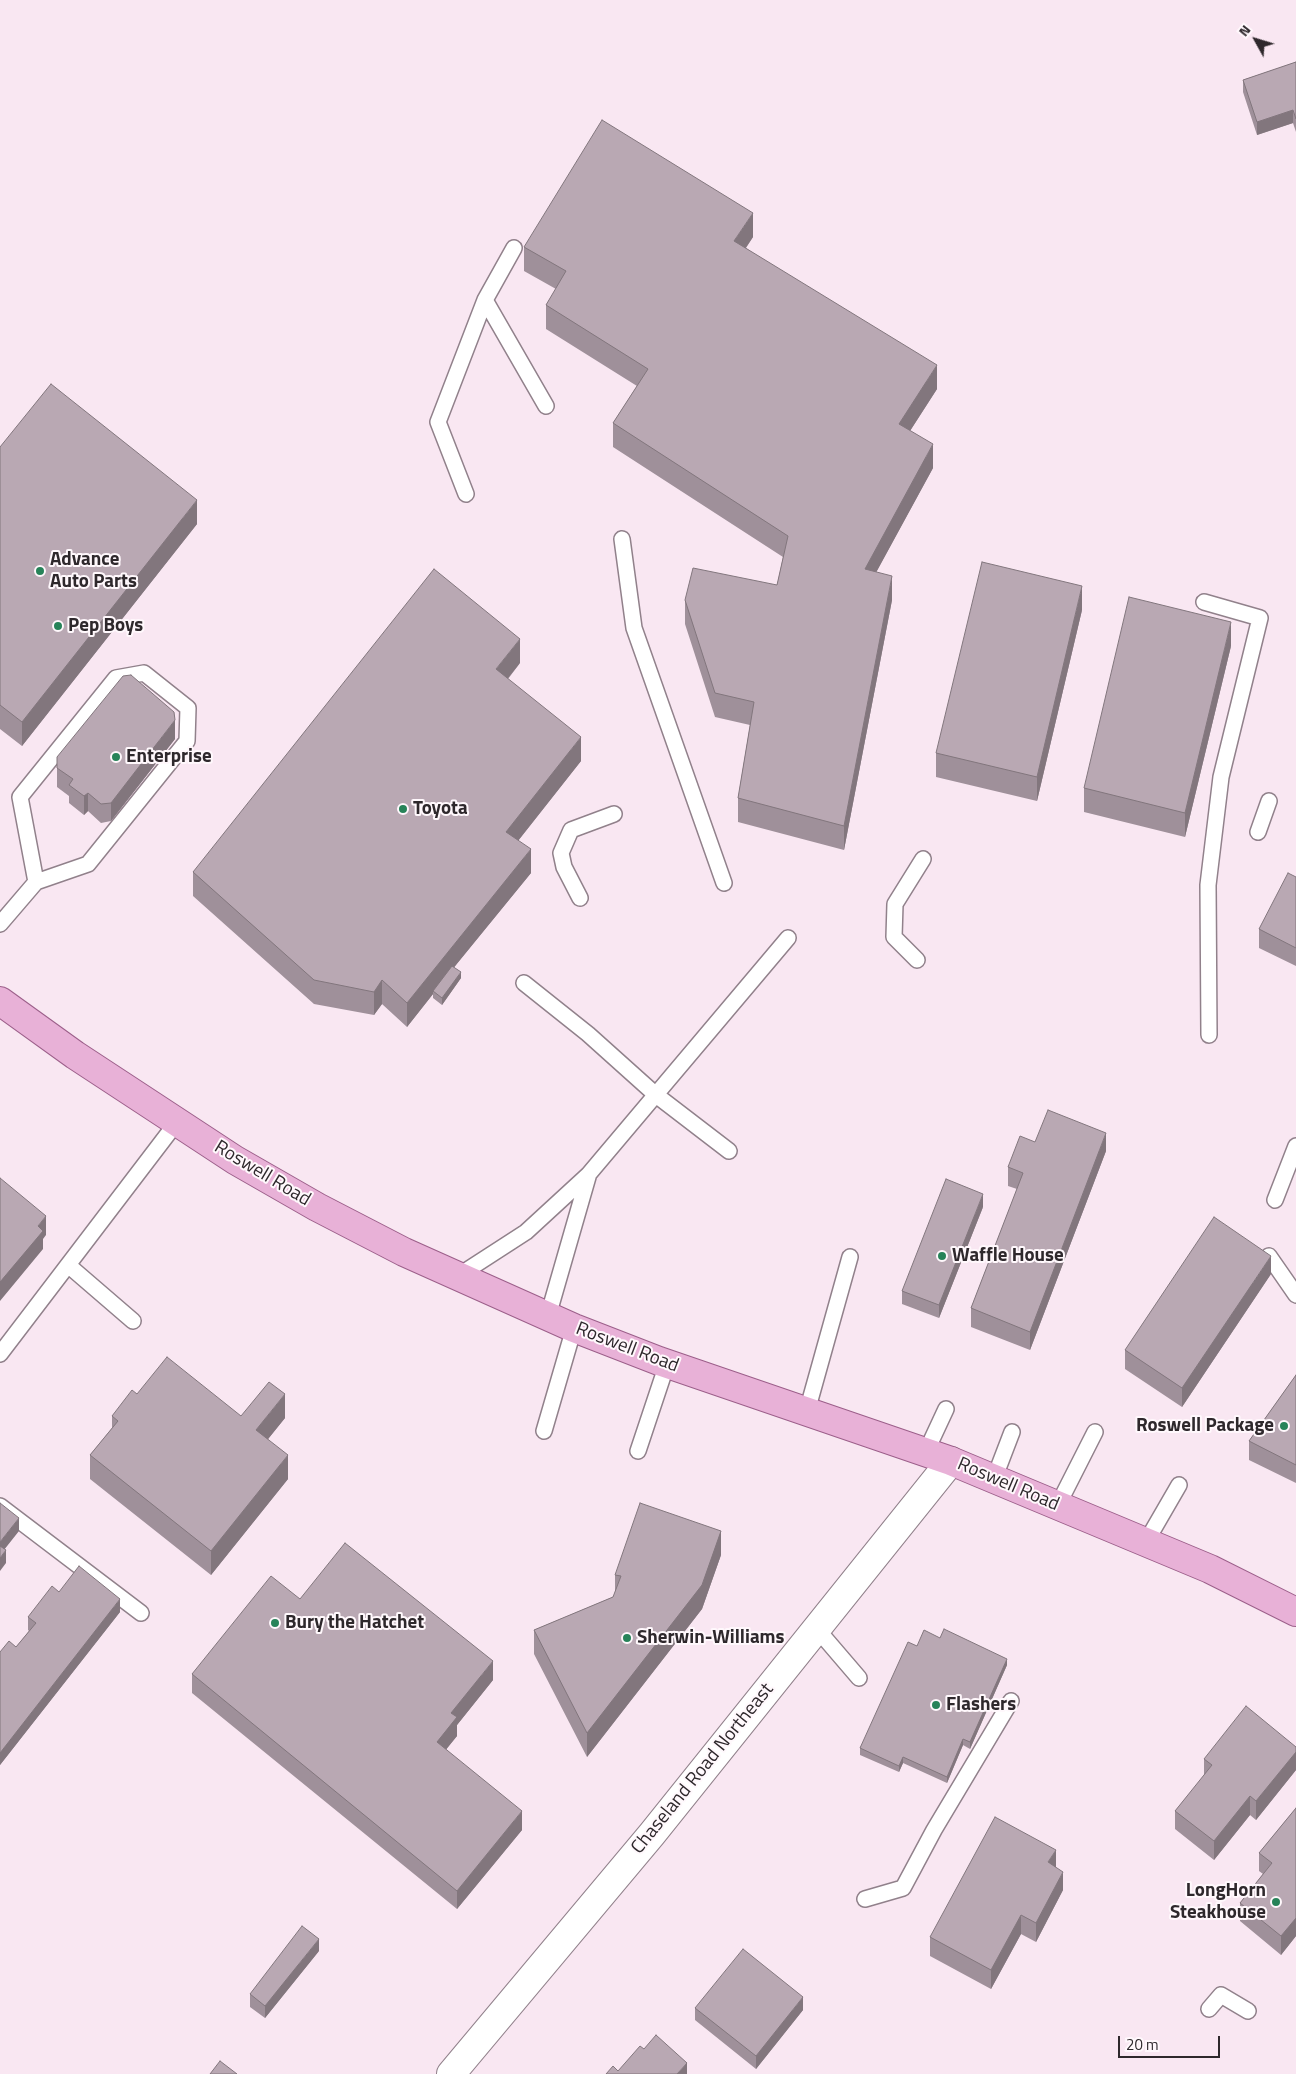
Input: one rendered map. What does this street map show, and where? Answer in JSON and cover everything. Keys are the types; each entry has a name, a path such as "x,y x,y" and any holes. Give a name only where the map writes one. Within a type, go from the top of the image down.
{"main road":[{"name":"Roswell Road","path":"0,1000 75,1055 235,1160 317,1207 404,1252 574,1328 667,1364 951,1461 1210,1568 1296,1612"}],"street":[{"name":"Chaseland Road Northeast","path":"451,2074 652,1834 951,1461"}],"lane":[{"path":"466,494 438,422 485,300 514,248"},
{"path":"485,300 546,406"},
{"path":"622,539 634,628 724,883"},
{"path":"1204,602 1260,618 1220,777 1208,885 1209,1035"},
{"path":"0,924 36,882 88,864 187,741 188,708 144,673 116,678 20,797 36,882"},
{"path":"1258,832 1269,801"},
{"path":"580,898 564,867 561,853 570,830 614,814"},
{"path":"917,960 894,937 895,904 923,859"},
{"path":"458,1276 526,1232 588,1175 788,938"},
{"path":"524,982 588,1034 656,1095 729,1151"},
{"path":"0,1354 177,1122"},
{"path":"1275,1200 1296,1146"},
{"path":"548,1316 588,1175"},
{"path":"1269,1256 1296,1295"},
{"path":"807,1411 850,1257"},
{"path":"68,1265 133,1321"},
{"path":"544,1431 574,1328"},
{"path":"638,1452 667,1364"},
{"path":"926,1452 946,1409"},
{"path":"994,1479 1012,1432"},
{"path":"1058,1505 1095,1432"},
{"path":"1146,1542 1179,1485"},
{"path":"0,1506 141,1613"},
{"path":"816,1629 859,1678"},
{"path":"866,1899 903,1888 934,1830 1011,1701"},
{"path":"1209,2009 1221,1995 1248,2011"}],"building":[{"path":"1296,62 1296,119 1293,110 1257,122 1243,80"},
{"path":"602,120 753,213 734,241 937,365 899,424 933,444 865,569 892,576 844,826 738,798 754,702 715,693 685,600 693,568 777,585 788,536 613,423 648,369 546,305 566,271 524,247"},
{"name":"Pep Boys","path":"51,384 197,500 22,722 0,705 0,447"},
{"path":"982,562 1082,586 1037,777 936,753"},
{"name":"Toyota","path":"434,569 520,639 496,669 581,737 506,832 531,849 407,1003 382,980 374,992 314,980 193,872"},
{"path":"1129,597 1231,622 1185,813 1084,788"},
{"name":"Enterprise","path":"131,675 174,712 175,720 111,803 101,804 88,793 84,796 69,785 73,779 57,768 57,757 123,676"},
{"path":"1288,873 1296,877 1296,948 1259,929"},
{"path":"452,966 461,972 442,998 433,991"},
{"path":"1048,1110 1106,1133 1030,1332 971,1308 1023,1173 1008,1167 1020,1136 1035,1142"},
{"path":"0,1178 46,1216 38,1226 43,1231 0,1282"},
{"name":"Waffle House","path":"946,1179 983,1194 939,1305 902,1291"},
{"path":"1214,1217 1271,1256 1182,1388 1125,1350"},
{"path":"167,1357 241,1416 269,1382 285,1394 256,1430 288,1455 211,1551 90,1455 118,1421 112,1416 132,1390 137,1394"},
{"name":"Roswell Package","path":"1296,1375 1296,1465 1249,1441"},
{"path":"0,1503 19,1518 0,1542"},
{"name":"Sherwin-Williams","path":"640,1503 721,1531 702,1585 587,1733 534,1630 613,1597 621,1576 615,1575"},
{"path":"345,1543 493,1661 451,1713 457,1717 437,1742 522,1811 457,1891 192,1674 271,1576 300,1599"},
{"path":"0,1546 6,1550 0,1558"},
{"path":"79,1566 120,1599 0,1753 0,1652 9,1641 16,1647 36,1623 28,1617 52,1586 59,1592"},
{"name":"Flashers","path":"944,1629 1007,1659 970,1742 963,1739 947,1777 903,1757 899,1766 860,1748 908,1642 917,1646 924,1630 940,1638"},
{"path":"1246,1706 1296,1747 1296,1752 1256,1801 1250,1796 1214,1841 1175,1811 1212,1765 1204,1759"},
{"name":"LongHorn Steakhouse","path":"1296,1808 1296,1918 1281,1936 1240,1903 1272,1863 1259,1853"},
{"path":"995,1817 1056,1850 1048,1862 1063,1872 1036,1923 1021,1915 991,1970 930,1937"},
{"path":"302,1926 319,1939 265,2006 250,1994"},
{"path":"743,1949 803,1997 756,2056 695,2008"},
{"path":"656,2035 687,2063 677,2074 606,2074 613,2066 618,2071 640,2046 644,2049"},
{"path":"220,2061 237,2074 210,2074"}],"place":[{"name":"Advance Auto Parts","path":"40,571"},
{"name":"Pep Boys","path":"58,626"},
{"name":"Enterprise","path":"116,757"},
{"name":"Toyota","path":"403,809"},
{"name":"Waffle House","path":"942,1256"},
{"name":"Roswell Package","path":"1284,1426"},
{"name":"Bury the Hatchet","path":"275,1623"},
{"name":"Sherwin-Williams","path":"627,1638"},
{"name":"Flashers","path":"936,1705"},
{"name":"LongHorn Steakhouse","path":"1276,1902"}]}
